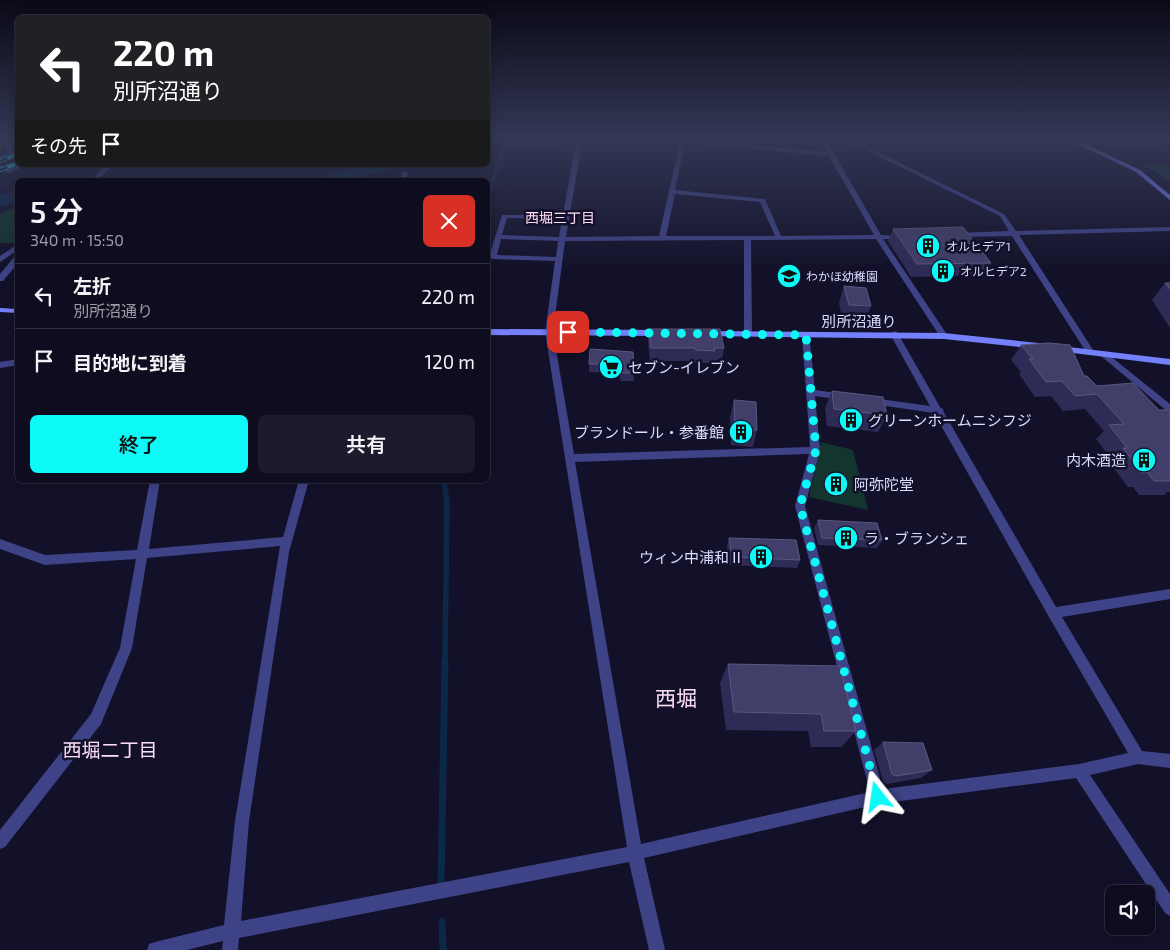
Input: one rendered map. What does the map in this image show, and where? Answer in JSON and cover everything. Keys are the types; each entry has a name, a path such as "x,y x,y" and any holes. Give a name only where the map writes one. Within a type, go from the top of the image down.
{"street":[{"path":"572,180 549,332 635,853 657,950"},
{"path":"662,238 675,180"},
{"path":"845,180 879,238 944,336"},
{"path":"931,180 1002,215 1091,353"},
{"path":"1149,180 1170,198"},
{"path":"672,192 763,200 779,238"},
{"path":"559,260 493,257 504,216 566,217"},
{"path":"947,236 1170,229"},
{"path":"498,237 562,239 908,237"},
{"path":"747,238 748,334"},
{"path":"0,260 15,248"},
{"path":"0,279 15,262"},
{"path":"0,310 15,311"},
{"path":"490,332 672,333"},
{"name":"別所沼通り","path":"701,334 894,334 944,336 1170,362"},
{"path":"894,334 1053,613 1138,757"},
{"path":"806,335 816,450 800,506 878,797"},
{"path":"1104,354 1170,409"},
{"path":"0,365 15,362"},
{"path":"812,393 939,410"},
{"path":"571,458 816,450"},
{"path":"0,842 96,719 126,648 144,554 155,483"},
{"path":"230,950 242,821 286,541 303,483"},
{"path":"0,544 45,560 144,554 286,541"},
{"path":"1053,613 1170,594"},
{"path":"155,950 232,932 635,853 878,797 1079,771 1138,757 1170,761"},
{"path":"1079,771 1170,908"}],"green space":[{"path":"15,208 15,243 0,243 0,214"},
{"path":"821,442 853,450 868,510 809,497"}],"building":[{"path":"963,227 991,263 917,264 893,229"},
{"path":"844,286 866,288 871,306 849,305"},
{"path":"649,329 720,329 724,348 714,348 715,351 696,350 695,348 651,348"},
{"path":"1049,343 1070,345 1084,376 1087,376 1097,386 1133,383 1159,410 1170,410 1170,481 1154,481 1147,472 1142,473 1123,448 1127,448 1109,425 1124,424 1097,394 1075,396 1062,381 1046,382 1029,359 1033,359 1021,345"},
{"path":"590,349 633,352 634,373 621,373 621,364 589,364"},
{"path":"832,391 883,397 887,415 834,409"},
{"path":"734,400 756,402 757,430 735,429"},
{"path":"818,520 877,523 882,540 822,538"},
{"path":"729,538 796,540 800,560 732,557"},
{"path":"728,664 840,666 856,731 824,731 821,714 734,712"},
{"path":"883,742 923,743 932,770 896,776 892,774"}],"waterway":[{"path":"490,191 493,180"},
{"path":"0,200 15,198"},
{"path":"444,483 447,502 445,662"},
{"path":"441,886 445,661"},
{"path":"442,921 443,950"}],"place":[{"name":"オルヒデア1","path":"928,246"},
{"name":"オルヒデア2","path":"943,271"},
{"name":"わかほ幼稚園","path":"789,276"},
{"name":"セブン-イレブン","path":"611,367"},
{"name":"グリーンホームニシフジ","path":"851,420"},
{"name":"ブランドール・参番館","path":"741,432"},
{"name":"内木酒造","path":"1144,460"},
{"name":"阿弥陀堂","path":"836,484"},
{"name":"ラ・ブランシェ","path":"846,538"},
{"name":"ウィン中浦和Ⅱ","path":"761,557"}],"district":[{"name":"西堀三丁目","path":"560,217"},
{"name":"西堀","path":"676,697"},
{"name":"西堀二丁目","path":"110,749"}],"route":[{"path":"568,332 806,335 816,450 800,506 878,797"}]}
